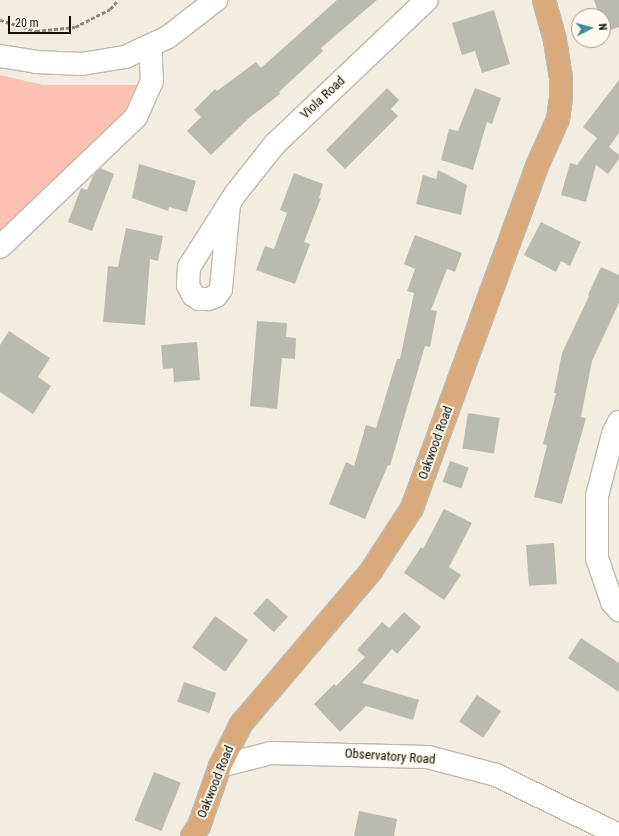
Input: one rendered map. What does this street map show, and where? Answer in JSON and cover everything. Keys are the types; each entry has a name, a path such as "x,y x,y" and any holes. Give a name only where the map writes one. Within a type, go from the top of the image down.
{"main road":[{"name":"Oakwood Road","path":"192,836 199,826 220,766 241,724 371,571 412,508 534,173 558,119 561,98 561,78 555,40 544,0"}],"street":[{"path":"0,56 36,62 82,64 125,57 168,37 216,0"},
{"name":"Viola Road","path":"229,204 275,144 427,0"},
{"path":"0,247 136,117 152,80 150,46"},
{"path":"619,422 613,434 597,496 597,558 612,602 619,610"},
{"name":"Observatory Road","path":"220,766 271,753 428,757 496,775 619,835"}],"path":[{"path":"0,20 36,31 75,28 110,9 118,0"}],"shaded area":[{"path":"0,75 43,85 140,85 120,121 0,235"}],"building":[{"path":"337,0 377,0 321,48 323,51 279,92 280,94 249,118 211,155 187,131 201,117 194,110 215,89 217,91 256,62 261,68"},
{"path":"594,0 619,0 619,27 611,30 611,8 596,8"},
{"path":"494,10 510,64 482,73 475,51 462,55 452,23"},
{"path":"619,80 619,133 609,147 619,155 619,159 608,174 596,165 586,202 561,195 570,163 577,165 597,138 583,127"},
{"path":"387,88 399,100 391,109 398,116 345,169 326,150"},
{"path":"475,88 501,98 492,124 487,122 473,170 441,160 449,129 458,131"},
{"path":"139,164 196,181 187,212 169,207 168,211 132,198"},
{"path":"100,168 114,174 92,231 68,222 81,188 87,190 93,176"},
{"path":"438,170 467,185 461,215 416,204 423,175 436,179"},
{"path":"294,173 323,184 319,198 321,198 304,242 310,244 295,284 256,270 265,246 274,249 287,213 280,210"},
{"path":"541,222 581,242 570,266 561,261 556,272 524,255"},
{"path":"126,228 163,236 158,261 150,259 145,325 103,322 108,266 118,267"},
{"path":"415,235 462,253 455,272 447,269 431,310 437,311 430,347 425,346 390,466 388,465 365,519 329,504 346,462 354,466 366,425 376,428 397,359 400,359 414,293 407,291 415,269 404,264"},
{"path":"601,267 619,275 619,303 592,361 581,417 586,418 562,504 534,497 547,445 543,444 556,393 554,393 562,353"},
{"path":"257,321 287,323 286,337 296,338 295,359 282,358 277,409 250,406"},
{"path":"9,331 50,358 38,377 51,386 33,414 0,392 0,345"},
{"path":"197,342 200,380 174,382 173,368 163,369 161,345"},
{"path":"468,413 500,418 494,454 462,449"},
{"path":"450,461 469,468 461,489 442,482"},
{"path":"444,509 472,523 449,567 461,575 444,600 404,573 421,547 423,549"},
{"path":"554,543 557,584 529,586 526,545"},
{"path":"267,598 288,617 274,632 253,614"},
{"path":"404,612 421,627 397,654 392,649 362,683 419,700 413,720 366,706 340,732 314,704 334,684 336,686 365,657 357,650 382,622 389,628"},
{"path":"215,616 248,640 225,672 192,648"},
{"path":"581,638 619,663 619,692 568,658"},
{"path":"184,682 216,693 209,713 177,702"},
{"path":"477,695 501,711 483,738 459,722"},
{"path":"154,772 181,783 161,831 135,820"},
{"path":"359,811 397,819 394,836 354,836"}]}
